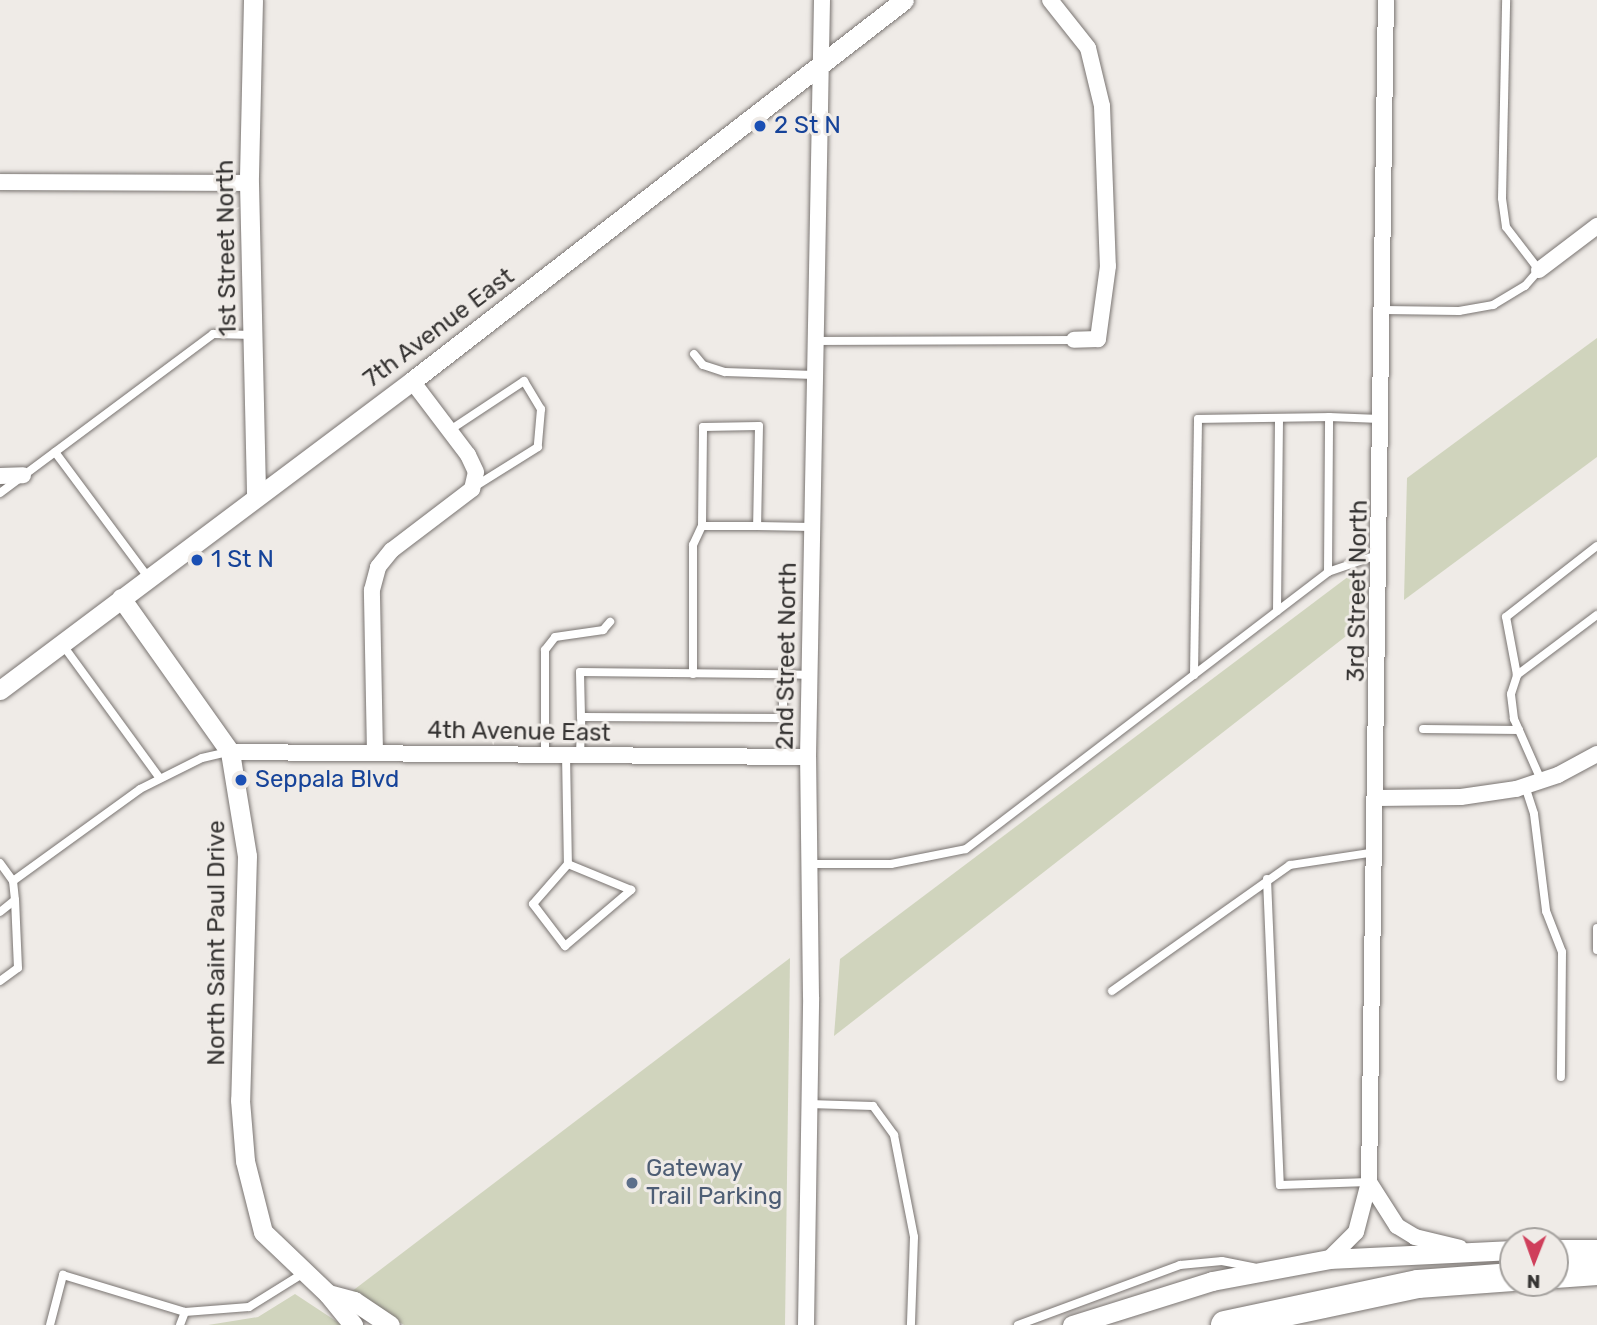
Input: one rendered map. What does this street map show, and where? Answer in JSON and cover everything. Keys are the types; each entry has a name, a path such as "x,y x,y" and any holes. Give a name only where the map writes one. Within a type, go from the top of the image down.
{"highway":[{"path":"1569,1273 1597,1271"},
{"path":"1225,1325 1418,1284 1499,1278"}],"street":[{"name":"1st Street North","path":"253,0 249,183 256,495"},
{"name":"2nd Street North","path":"804,1321 809,1104 809,675 822,0"},
{"name":"7th Avenue East","path":"0,690 256,495 412,381 904,0"},
{"path":"1050,0 1088,48 1101,106 1108,267 1098,339 1074,340"},
{"name":"3rd Street North","path":"1329,1259 1356,1232 1369,1182 1381,554 1386,0"},
{"path":"0,182 249,183"},
{"path":"1539,270 1597,226"},
{"path":"375,753 372,590 378,568 392,550 472,489 476,472 450,430 412,381"},
{"path":"0,475 23,475"},
{"name":"North Saint Paul Drive","path":"121,598 230,752 247,856 240,1100 245,1161 263,1232 302,1274 328,1294 353,1325"},
{"name":"4th Avenue East","path":"230,752 808,757"},
{"path":"1377,798 1461,797 1525,786 1597,754"},
{"path":"1369,1182 1397,1226 1415,1237 1472,1250"},
{"path":"1569,1249 1597,1249"},
{"path":"1072,1325 1212,1281 1329,1259 1499,1250"},
{"name":"North Saint Paul Drive","path":"328,1294 354,1301 390,1325"}],"lane":[{"path":"1383,310 1460,311 1493,305 1525,286 1539,270 1506,227 1502,198 1506,0"},
{"path":"0,493 212,334 253,335"},
{"path":"815,341 1074,340"},
{"path":"694,355 703,365 725,372 814,375"},
{"path":"450,430 524,381 541,409 538,447 472,489"},
{"path":"1328,572 1329,417"},
{"path":"1277,611 1279,418"},
{"path":"1194,675 1198,419 1382,419"},
{"path":"693,674 694,545 702,526 703,427 759,426 757,526"},
{"path":"55,452 148,577"},
{"path":"702,526 812,527"},
{"path":"1541,780 1519,730 1511,694 1517,675 1506,617 1597,546"},
{"path":"810,864 891,863 966,849 1328,572 1381,554"},
{"path":"1517,675 1597,615"},
{"path":"545,754 545,650 555,637 603,630 610,622"},
{"path":"61,643 159,778"},
{"path":"568,864 631,890 565,946 533,904 568,864 573,755 580,717 580,672 809,675"},
{"path":"580,717 783,718 783,674"},
{"path":"1423,729 1519,730"},
{"path":"13,881 159,778 230,752"},
{"path":"1525,786 1534,814 1546,911 1562,952 1561,1077"},
{"path":"1112,991 1267,879 1308,859 1376,852"},
{"path":"0,863 13,881 18,968 0,981"},
{"path":"1267,879 1280,1185 1369,1182"},
{"path":"0,912 15,900"},
{"path":"1597,928 1597,950"},
{"path":"809,1104 873,1106 894,1135 914,1237 911,1325"},
{"path":"1018,1325 1180,1265 1222,1261 1269,1270"},
{"path":"50,1325 63,1275 185,1312 249,1307 302,1274"},
{"path":"180,1325 185,1312"}],"green space":[{"path":"1597,338 1597,457 1404,600 1407,478"},
{"path":"1353,573 1359,626 834,1036 840,959"},
{"path":"790,958 785,1325 404,1325 351,1292"},
{"path":"295,1294 342,1325 208,1325 258,1317"}],"place":[{"name":"2 St N","path":"760,126"},
{"name":"1 St N","path":"197,560"},
{"name":"Seppala Blvd","path":"241,780"},
{"name":"Gateway Trail Parking","path":"632,1183"}]}
